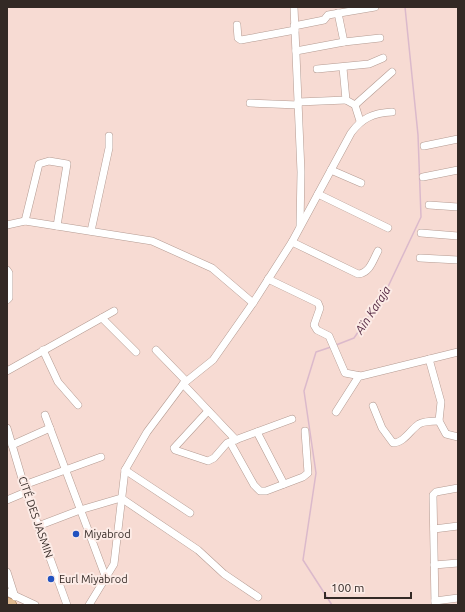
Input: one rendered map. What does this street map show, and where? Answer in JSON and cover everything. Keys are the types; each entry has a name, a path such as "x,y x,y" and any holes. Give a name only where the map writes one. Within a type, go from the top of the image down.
{"street":[{"path":"294,7 301,172 300,227"},
{"path":"237,25 238,38 241,40 324,20 328,15 375,7"},
{"path":"338,13 344,42"},
{"path":"296,51 344,42 380,38"},
{"path":"317,69 343,68 369,64 382,58"},
{"path":"343,68 346,100"},
{"path":"355,105 392,72"},
{"path":"250,103 298,103 346,100 355,105 360,121"},
{"path":"88,605 114,564 121,498 126,470 147,432 185,382 213,360 253,303 292,242 351,133 360,121 381,112 392,112"},
{"path":"91,232 109,148 109,136"},
{"path":"424,146 458,140"},
{"path":"25,221 39,164 49,162 67,164 57,226"},
{"path":"331,170 361,183"},
{"path":"423,177 458,170"},
{"path":"318,194 388,228"},
{"path":"429,205 458,207"},
{"path":"7,225 25,221 152,241 212,268 253,303"},
{"path":"421,233 458,236"},
{"path":"292,242 358,274 364,274 367,271 378,251"},
{"path":"420,258 458,260"},
{"path":"7,270 10,273 9,298 7,300"},
{"path":"268,279 318,303 320,308 314,325 330,338 345,373 359,376 458,352"},
{"path":"8,368 114,312"},
{"path":"102,318 136,352"},
{"path":"43,350 58,382 78,405"},
{"path":"156,350 185,382 233,441 254,485 260,491 266,491 303,477 308,473 305,431"},
{"path":"429,359 441,402 439,420 446,434 458,437"},
{"path":"336,412 359,376"},
{"path":"373,406 382,428 393,443 403,440 420,423 439,420"},
{"path":"208,411 174,448 175,450 208,461 214,458 233,441 292,419"},
{"path":"45,415 106,578"},
{"name":"CITÉ DES JASMIN","path":"7,428 25,489 67,605"},
{"path":"12,445 50,428"},
{"path":"258,432 284,484"},
{"path":"7,500 25,489 66,469 101,458"},
{"path":"126,470 190,513"},
{"path":"458,488 436,492 433,496 435,603 458,598"},
{"path":"38,526 80,510 121,498"},
{"path":"121,498 198,550 224,574 258,597"},
{"path":"434,529 458,526"},
{"path":"434,565 458,563"},
{"path":"7,572 11,602"},
{"path":"7,592 11,602"},
{"path":"11,602 35,605"}],"waterway":[{"name":"Aïn Karaja","path":"336,345 354,338 386,291 421,217 418,135 405,7"},
{"name":"Aïn Karaja","path":"331,347 316,352 304,391 316,473 303,560 332,605"}],"place":[{"name":"Miyabrod","path":"76,534"},
{"name":"Eurl Miyabrod","path":"51,579"}]}
